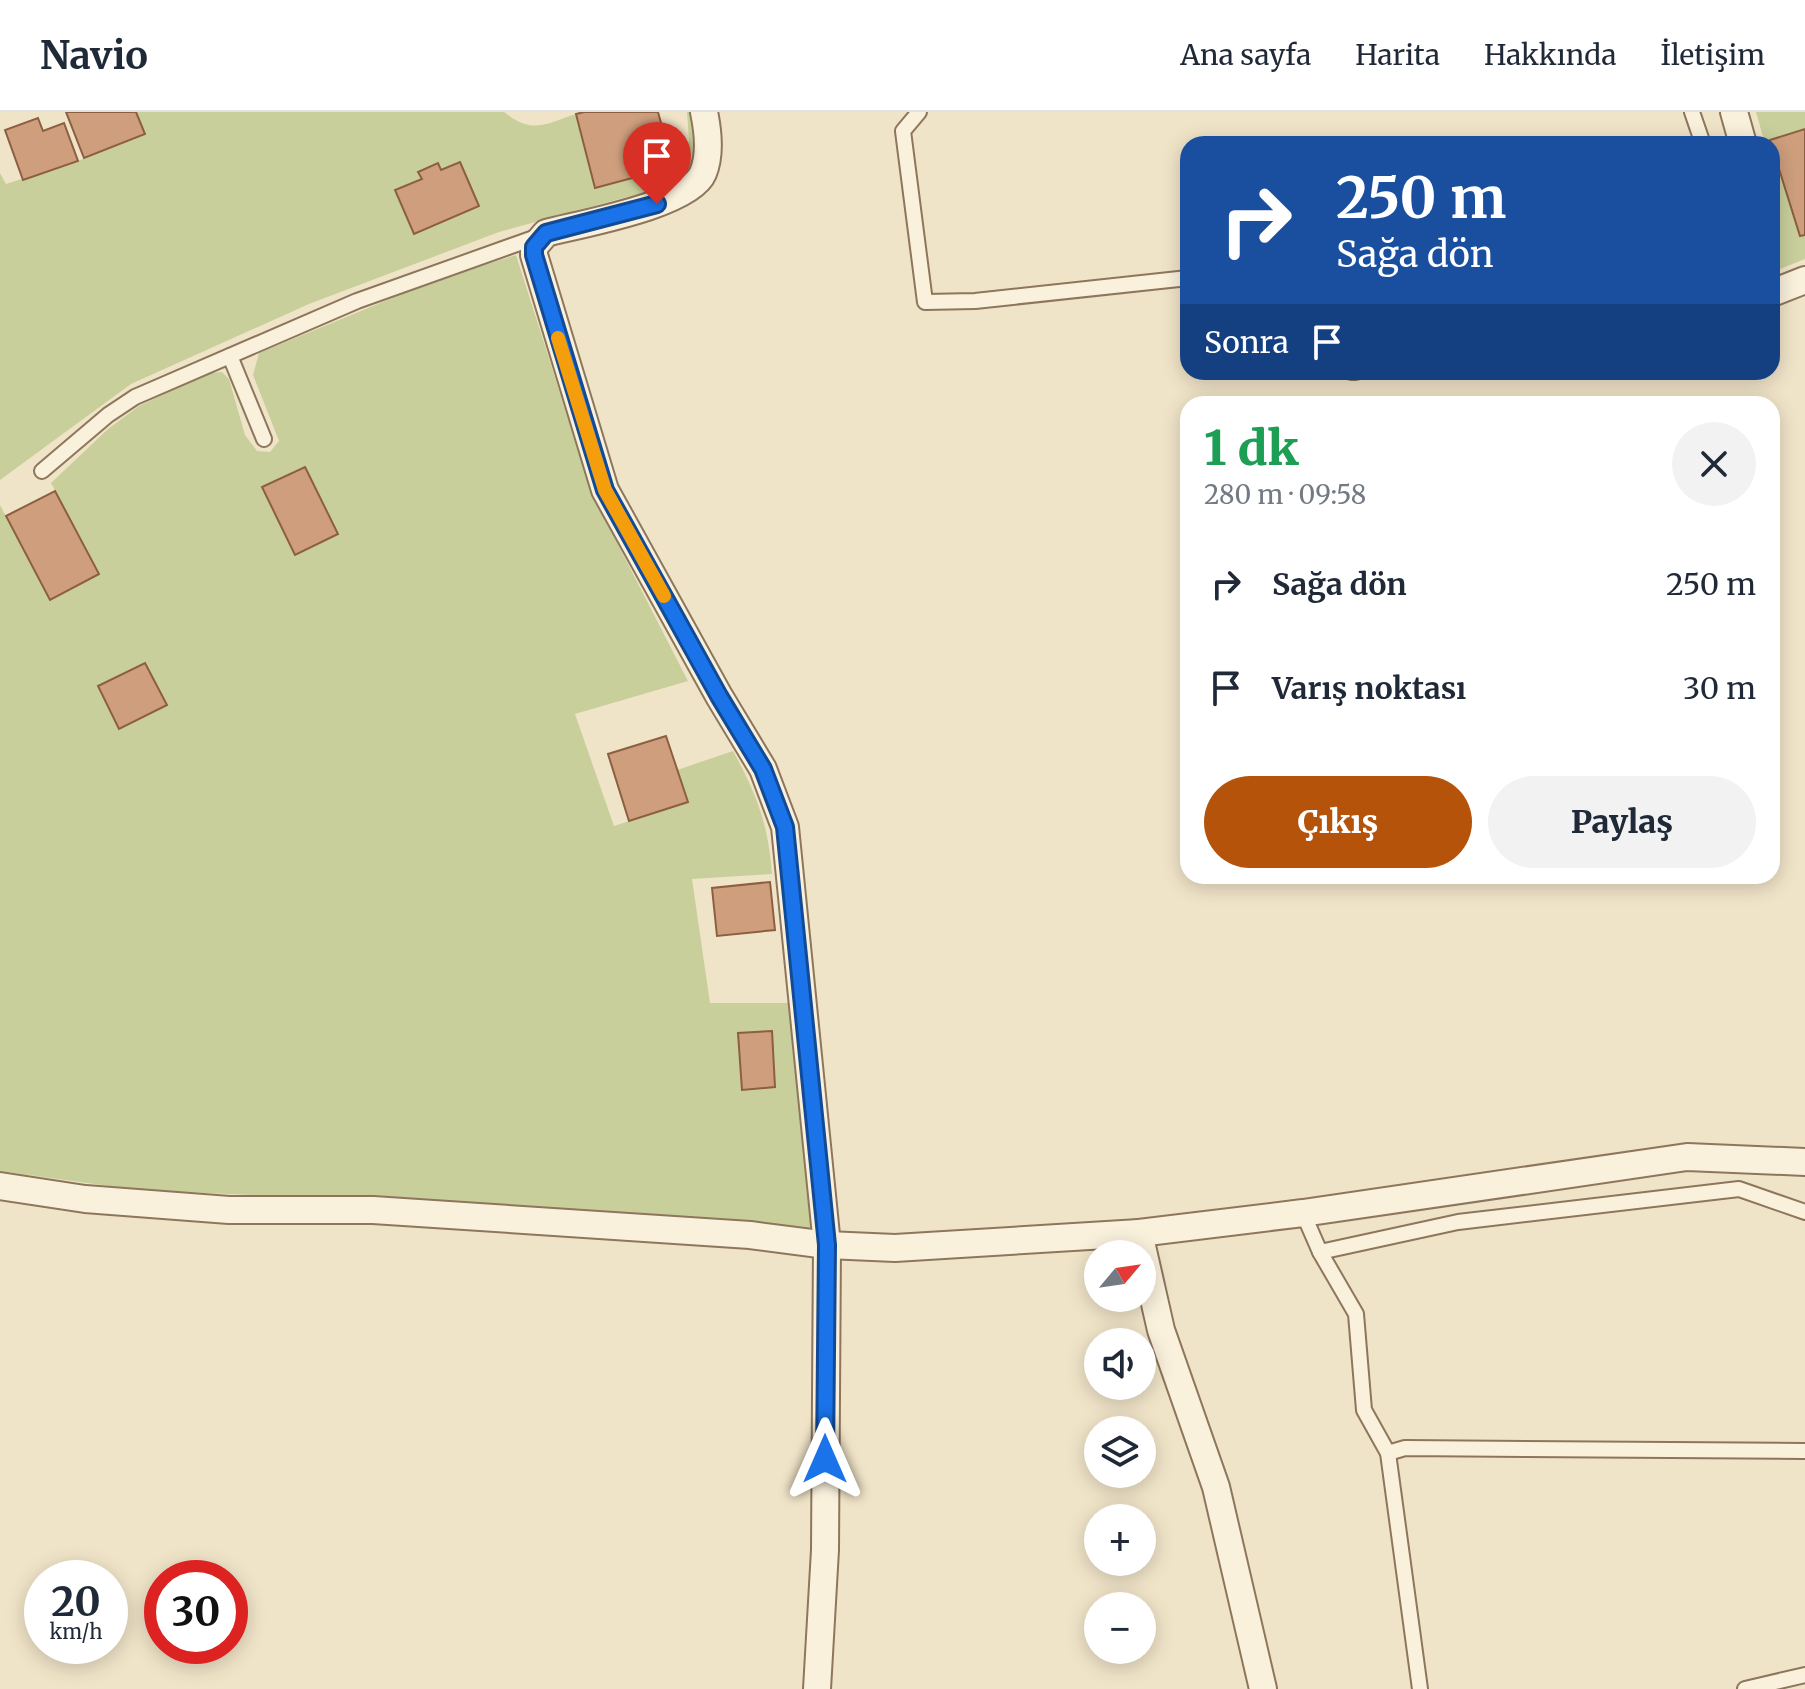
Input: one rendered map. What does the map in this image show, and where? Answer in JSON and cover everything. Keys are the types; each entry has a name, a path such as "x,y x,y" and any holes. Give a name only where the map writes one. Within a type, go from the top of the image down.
{"street":[{"path":"704,112 708,134 707,156 703,175 691,189 657,204 546,233 534,247 534,255 605,490 763,769 785,827 827,1245 825,1550 817,1689"},
{"path":"1734,112 1741,136"},
{"path":"1780,290 1805,280"},
{"path":"0,1186 85,1199 229,1210 373,1210 750,1235 827,1245 895,1248 1139,1233 1303,1213 1687,1157 1805,1162"},
{"path":"1139,1233 1161,1330 1216,1487 1263,1689"}],"lane":[{"path":"919,112 903,131 925,302 975,301 1180,279"},
{"path":"1692,112 1700,136"},
{"path":"42,471 108,415 135,397 357,301 546,233"},
{"path":"230,356 264,439"},
{"path":"1320,1252 1458,1222 1739,1189 1805,1212"},
{"path":"1303,1213 1320,1252 1356,1314 1364,1410 1388,1453 1420,1689"},
{"path":"1388,1453 1405,1448 1805,1451"},
{"path":"1745,1689 1805,1675"}],"green space":[{"path":"136,112 504,112 531,125 547,124 576,114 595,187 673,167 686,159 689,140 687,112 693,112 696,146 687,172 667,186 499,232 309,304 131,384 0,480 0,173 6,184 78,161 144,134"},
{"path":"1756,112 1805,112 1805,259 1780,269 1780,136 1763,136"},
{"path":"516,255 586,474 610,529 688,681 575,714 614,826 687,802 677,770 733,751 749,782 764,824 772,874 692,879 710,1003 793,1003 814,1229 406,1202 138,1190 0,1171 0,505 50,600 99,574 51,483 108,429 139,406 209,373 222,372 229,379 245,435 257,451 270,452 279,441 253,375 259,353 436,280"}],"building":[{"path":"66,112 136,112 145,134 84,158"},
{"path":"658,112 673,167 595,188 576,114"},
{"path":"38,118 43,131 64,123 78,161 23,180 5,130"},
{"path":"1805,129 1805,235 1800,236 1780,172 1780,137"},
{"path":"460,162 479,206 414,234 395,190 422,179 418,172 438,163 441,170"},
{"path":"305,467 338,534 295,555 262,487"},
{"path":"55,491 99,574 50,600 6,516"},
{"path":"145,663 167,705 119,729 98,686"},
{"path":"666,736 688,802 629,821 608,754"},
{"path":"770,882 775,930 717,936 712,888"},
{"path":"772,1031 775,1087 742,1090 738,1033"}],"slow traffic":[{"path":"558,338 605,490 664,596"}],"route":[{"path":"657,204 546,233 534,247 534,255 605,490 763,769 785,827 827,1245 825,1459"}]}
